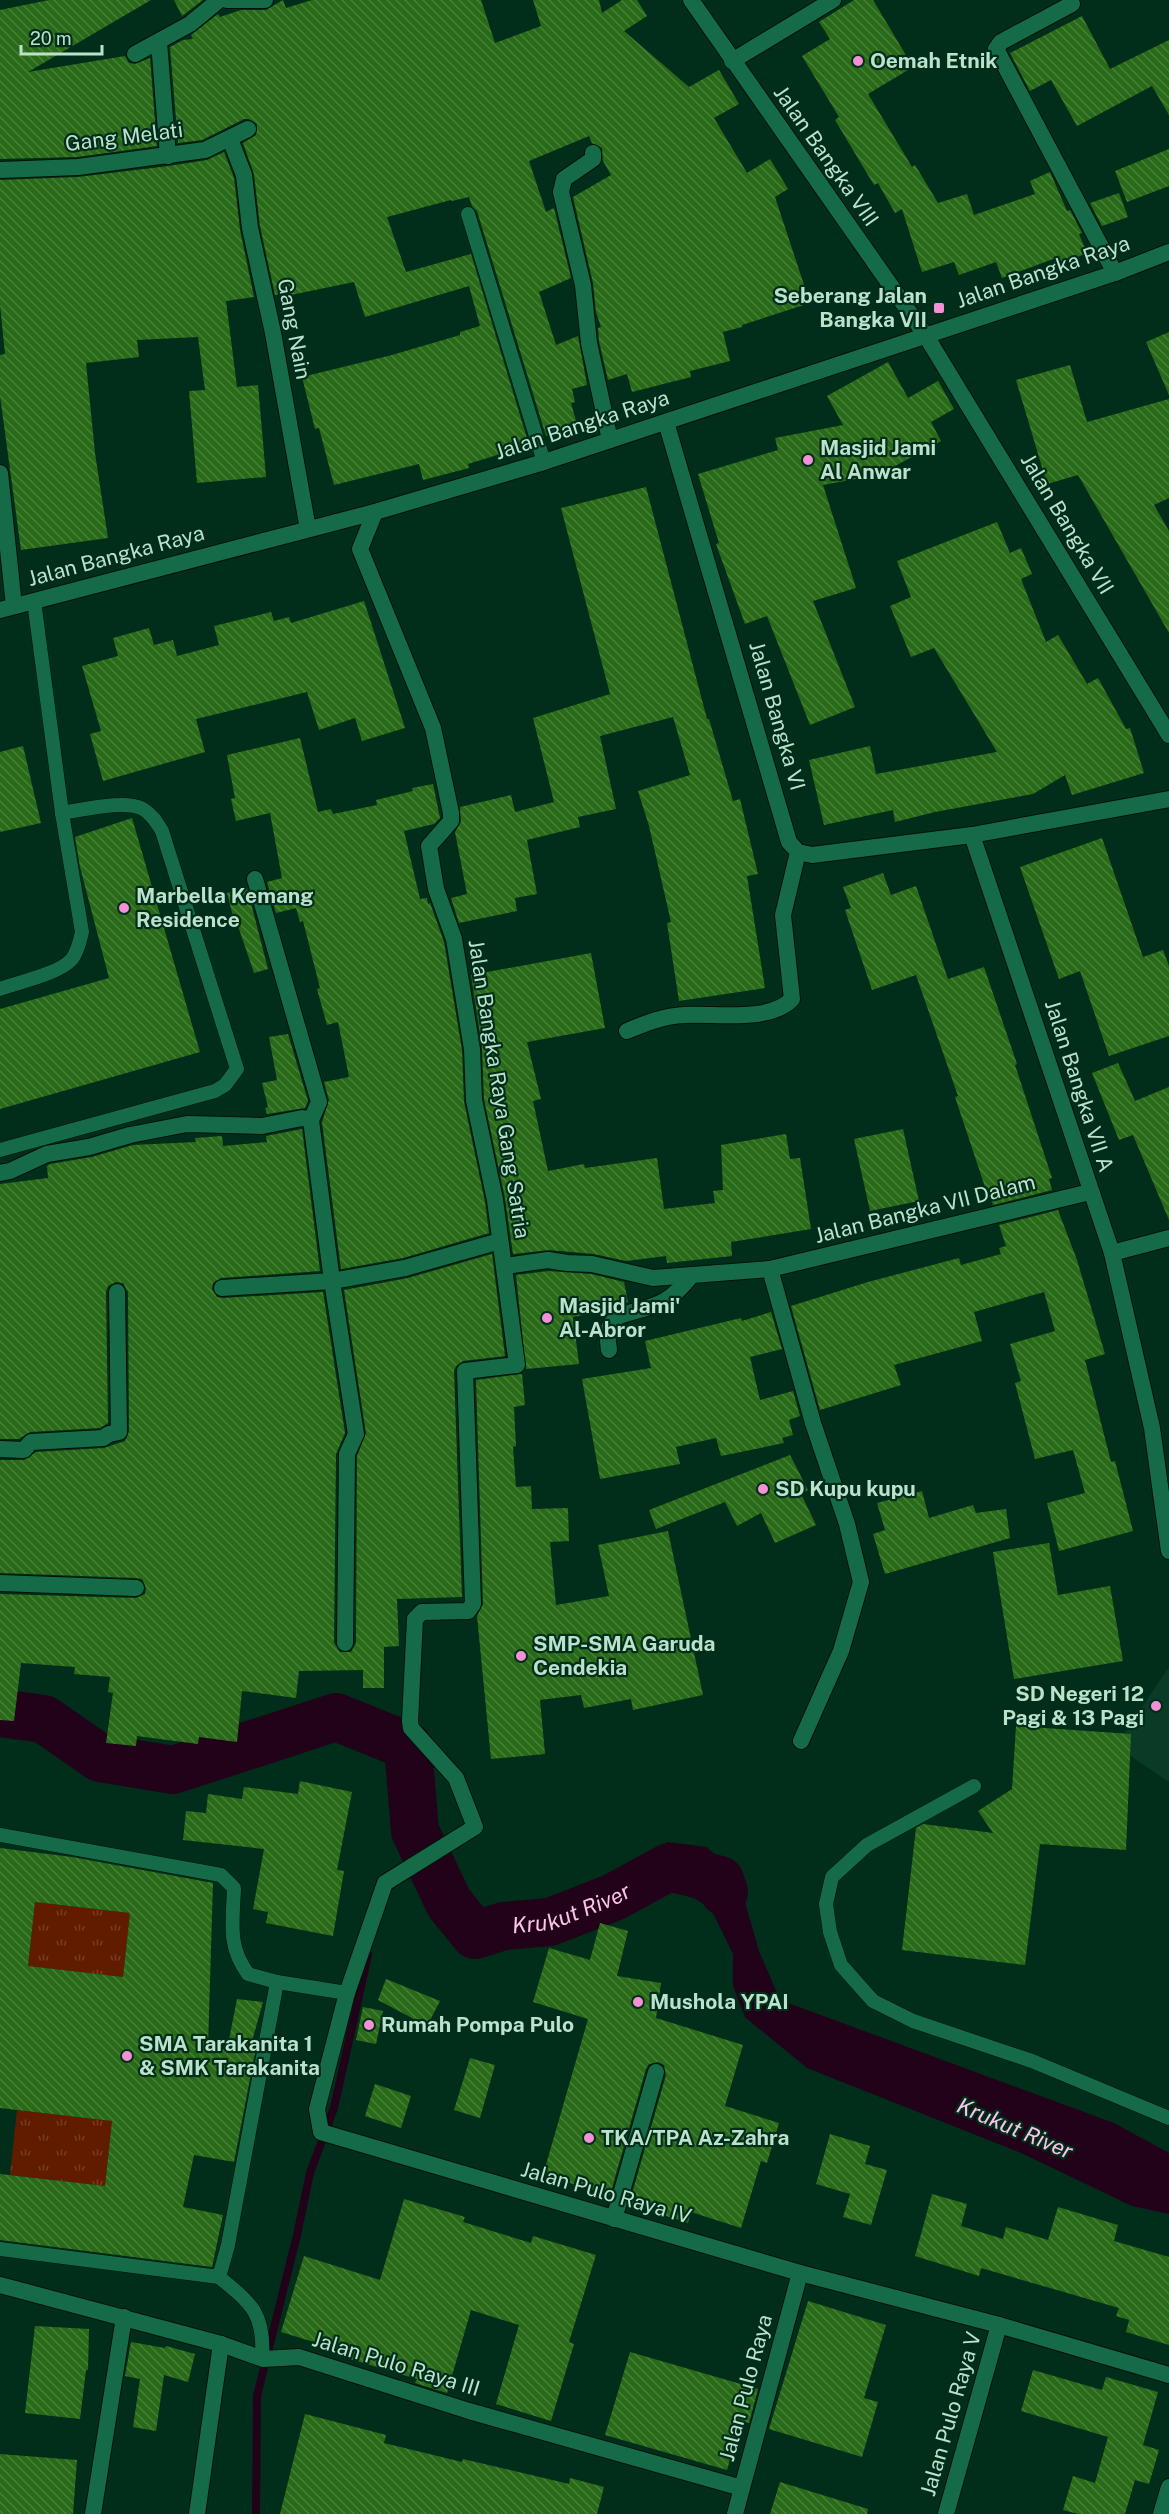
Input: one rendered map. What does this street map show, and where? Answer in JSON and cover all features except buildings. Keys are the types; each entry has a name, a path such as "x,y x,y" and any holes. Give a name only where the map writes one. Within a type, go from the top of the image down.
{"street":[{"path":"135,54 190,24 219,0"},
{"path":"227,0 265,0"},
{"name":"Jalan Bangka VIII","path":"691,0 926,336"},
{"path":"732,61 833,0"},
{"path":"1072,4 1001,42 996,49 1114,273"},
{"path":"159,42 168,156"},
{"name":"Gang Melati","path":"0,171 78,167 205,150 248,129"},
{"name":"Gang Nain","path":"230,139 244,175 250,228 273,333 308,529"},
{"path":"593,153 593,159 589,164 564,180 561,192 583,285 589,343 610,440"},
{"name":"Jalan Bangka Raya","path":"7,608 375,512 544,462 1114,273 1169,252"},
{"name":"Jalan Bangka VII","path":"926,336 1169,735"},
{"name":"Jalan Bangka VI","path":"666,422 789,842 798,852"},
{"path":"0,473 7,608"},
{"name":"Jalan Bangka Raya Gang Satria","path":"375,512 360,549 433,728 451,813 451,821 429,846 430,857 436,889 454,939 472,1049 474,1100 495,1200 505,1266 548,1260 592,1264 653,1278"},
{"path":"627,1031 658,1019 683,1015 731,1016 772,1011 786,1005 792,999 783,915 798,852 812,855 972,835 1169,799"},
{"name":"Jalan Bangka VII A","path":"972,835 1112,1253 1152,1428 1169,1551"},
{"path":"255,879 320,1102 310,1120 356,1434 347,1454 345,1643"},
{"path":"0,1173 10,1171 47,1154 89,1147 130,1135 187,1124 262,1126 302,1118 310,1120"},
{"name":"Jalan Bangka VII Dalam","path":"653,1278 770,1269 1090,1192"},
{"path":"1112,1253 1169,1238"},
{"path":"222,1288 332,1281 405,1268 501,1241"},
{"name":"Jalan Pulo Raya IV","path":"505,1266 517,1365 465,1371 473,1604 468,1611 422,1612 415,1619 411,1728 456,1778 475,1827 385,1883 347,1993 317,2109 321,2132 800,2273 999,2325 1169,2375"},
{"path":"770,1269 813,1423 847,1524 861,1582 841,1651 801,1741"},
{"path":"609,1350 606,1332 613,1320 618,1316 664,1303 678,1293 692,1275"},
{"path":"0,1449 24,1450 31,1442 103,1438 119,1432 117,1292"},
{"path":"0,1583 136,1588"},
{"path":"614,2219 656,2072"},
{"name":"Jalan Pulo Raya","path":"735,2514 800,2273"},
{"name":"Jalan Pulo Raya III","path":"0,2285 221,2344 262,2359 299,2357 469,2411 742,2488"},
{"path":"93,2514 124,2317"},
{"name":"Jalan Pulo Raya V","path":"946,2514 999,2325"},
{"path":"197,2514 221,2344"},
{"path":"1161,2514 1169,2487"}],"lane":[{"path":"468,214 544,462"},
{"path":"0,988 58,969 71,960 79,946 82,932 62,813 34,601"},
{"path":"0,1150 215,1091 225,1085 237,1069 195,931 162,831 155,819 143,809 125,804 62,813"},
{"path":"974,1786 867,1845 832,1877 826,1904 830,1932 841,1965 873,2001 913,2020 1032,2061 1169,2118"},
{"path":"0,1835 221,1875 234,1888 232,1940 237,1960 248,1974 277,1982 347,1993"},
{"path":"219,2277 228,2244 277,1982"},
{"path":"0,2249 219,2277 246,2299 262,2325 262,2359"}],"shaded area":[{"name":"SD Negeri 12 Pagi & 13 Pagi","path":"1169,1667 1169,1782 1116,1746"}],"green space":[{"path":"35,1902 130,1913 123,1977 28,1966"},
{"path":"17,2110 112,2121 105,2186 10,2175"}],"water":[{"path":"666,1842 707,1847 738,1878 759,1951 780,2000 1114,2123 1169,2153 1169,2214 1132,2206 1021,2153 807,2068 745,2017 733,1986 733,1954 711,1909 684,1891 669,1867"}],"waterway":[{"name":"Krukut River","path":"0,1713 44,1719 100,1758 173,1770 336,1717 408,1746 415,1831 449,1903 475,1935 504,1926 550,1922 614,1897 669,1867 720,1880 724,1892"},
{"path":"256,2514 257,2396 310,2173 334,2108 368,1955"}],"place":[{"name":"Oemah Etnik","path":"858,61"},
{"name":"Seberang Jalan Bangka VII","path":"939,308"},
{"name":"Masjid Jami Al Anwar","path":"808,460"},
{"name":"Marbella Kemang Residence","path":"124,908"},
{"name":"Masjid Jami' Al-Abror","path":"547,1318"},
{"name":"SD Kupu kupu","path":"763,1489"},
{"name":"SMP-SMA Garuda Cendekia","path":"521,1656"},
{"name":"SD Negeri 12 Pagi & 13 Pagi","path":"1156,1706"},
{"name":"Mushola YPAI","path":"638,2002"},
{"name":"Rumah Pompa Pulo","path":"369,2025"},
{"name":"SMA Tarakanita 1 & SMK Tarakanita","path":"127,2056"},
{"name":"TKA/TPA Az-Zahra","path":"589,2138"}]}
